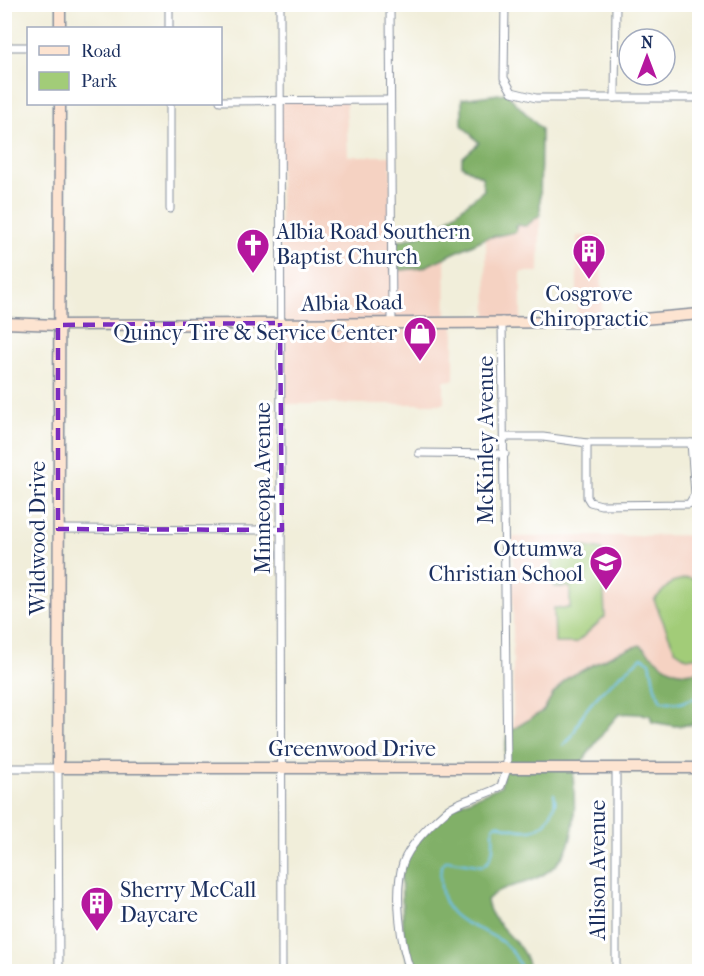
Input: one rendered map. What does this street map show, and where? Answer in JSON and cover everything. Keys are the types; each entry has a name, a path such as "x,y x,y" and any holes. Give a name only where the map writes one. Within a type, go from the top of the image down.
{"street":[{"path":"60,4 60,27"},
{"path":"169,4 169,27"},
{"name":"Minneopa Avenue","path":"280,4 282,972"},
{"path":"390,4 392,322"},
{"path":"505,4 506,84 512,92 536,98 699,98"},
{"path":"615,98 616,4"},
{"path":"4,47 27,47"},
{"path":"222,101 390,100"},
{"name":"Wildwood Drive","path":"59,972 60,105"},
{"path":"170,105 170,209"},
{"name":"Albia Road","path":"4,323 58,326 609,322 699,314"},
{"name":"McKinley Avenue","path":"502,321 507,769"},
{"path":"505,437 543,437 587,443 699,443"},
{"path":"587,443 587,497 590,502 598,505 681,505 694,499 690,442"},
{"path":"419,453 505,454"},
{"path":"58,530 282,530"},
{"name":"Greenwood Drive","path":"4,768 699,768"},
{"name":"Allison Avenue","path":"616,768 616,972"},
{"path":"411,972 404,947 401,922 401,874 404,861 421,836 448,809 501,786 507,769"}],"highlighted area":[{"path":"280,323 282,530 58,529 58,325"}],"shaded area":[{"path":"346,100 348,156 391,156 390,239 422,268 445,256 446,322 454,322 454,380 444,381 444,404 280,404 280,101"},
{"path":"540,215 539,272 521,272 521,322 487,322 486,238 516,232 516,224 526,226"},
{"path":"577,236 601,236 602,322 577,322"},
{"name":"Ottumwa Christian School","path":"699,535 699,670 692,673 667,670 655,659 543,711 513,729 513,537"}],"green space":[{"path":"506,93 541,129 540,215 526,226 516,225 516,232 486,238 422,268 392,271 392,243 432,232 484,190 482,177 462,166 462,158 479,143 462,125 462,99"},
{"path":"574,545 602,550 605,617 576,643 555,643 554,608 570,608 570,587 554,587 553,562 549,561 549,556 558,549"},
{"path":"687,578 700,580 699,656 687,658 675,650 654,600 672,582"},
{"path":"640,645 666,667 682,672 699,670 699,724 675,726 652,722 650,715 620,714 573,775 574,823 566,851 545,873 501,890 487,900 495,919 522,951 529,971 411,971 404,947 401,874 411,849 448,809 501,786 507,733 543,711 553,694 567,678 618,652"}],"waterway":[{"path":"563,745 571,738 592,703 612,682 642,657 650,662 655,688 661,701 680,703 700,696"},
{"path":"522,972 513,953 501,941 459,918 448,907 441,891 441,866 447,860 483,866 492,853 493,827 497,824 513,829 536,829 548,820 554,807 554,794"}],"place":[{"name":"Albia Road Southern Baptist Church","path":"253,274"},
{"name":"Cosgrove Chiropractic","path":"589,280"},
{"name":"Quincy Tire & Service Center","path":"420,362"},
{"name":"Ottumwa Christian School","path":"606,591"},
{"name":"Sherry McCall Daycare","path":"97,932"}]}
